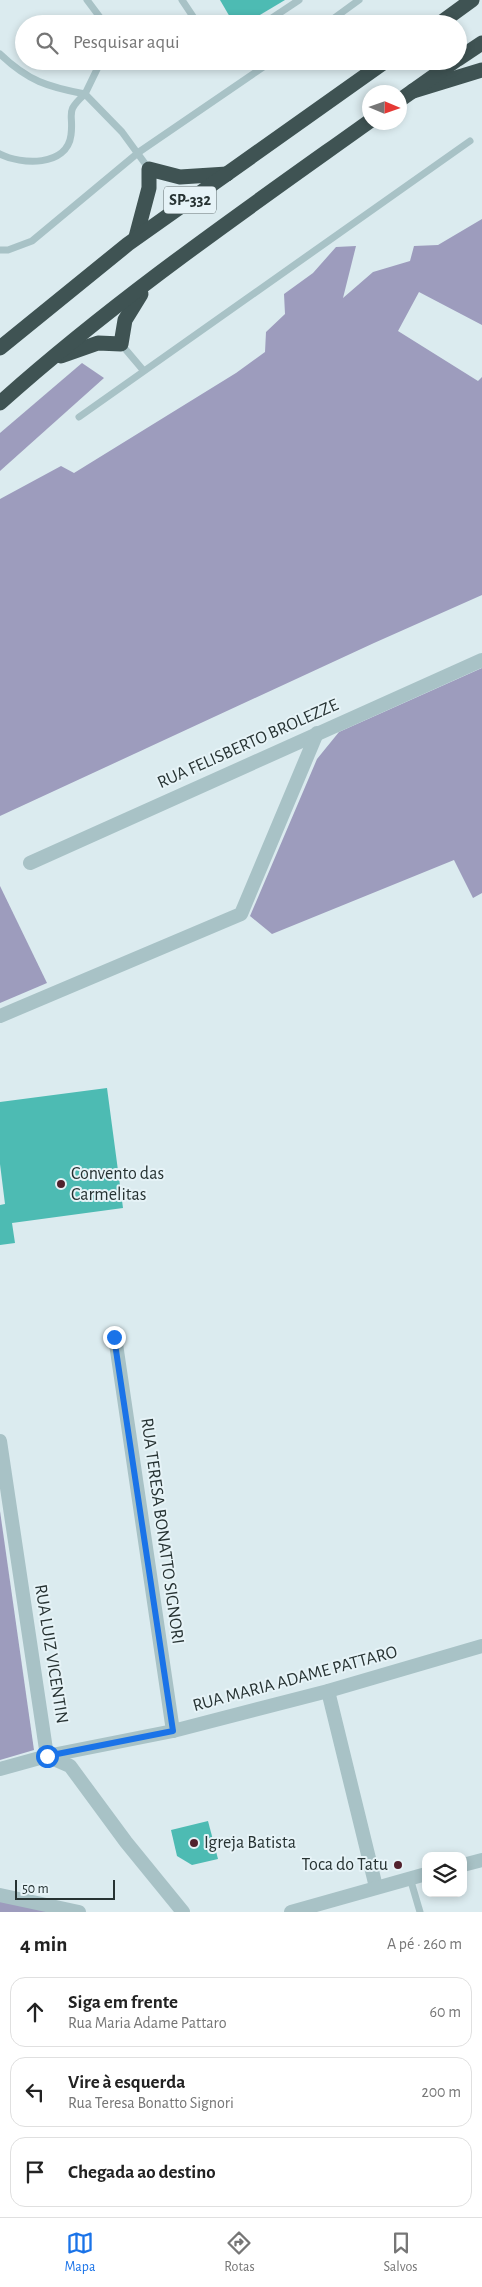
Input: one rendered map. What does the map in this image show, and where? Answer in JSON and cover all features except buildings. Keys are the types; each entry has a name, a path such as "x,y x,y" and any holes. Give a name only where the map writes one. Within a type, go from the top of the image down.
{"highway":[{"path":"445,15 454,0"},
{"path":"451,15 472,0"},
{"path":"467,53 482,43"},
{"name":"SP-332","path":"0,348 136,238 373,70"},
{"path":"407,95 443,70"},
{"path":"413,91 482,70"},
{"name":"SP-332","path":"0,403 46,362 151,281 362,128"},
{"path":"136,238 149,188 149,169 180,177 227,174"},
{"path":"46,362 98,343 121,344 125,320 151,281"}],"street":[{"name":"RUA FELISBERTO BROLEZZE","path":"30,863 482,660"},
{"path":"0,1016 241,914 317,733"},
{"name":"RUA TERESA BONATTO SIGNORI","path":"114,1337 173,1731"},
{"name":"RUA LUIZ VICENTIN","path":"0,1441 47,1756"},
{"name":"RUA MARIA ADAME PATTARO","path":"0,1769 47,1756 173,1731 328,1691 482,1646"},
{"path":"328,1691 376,1887"},
{"path":"47,1756 70,1766 126,1842 182,1912"},
{"path":"467,1863 482,1860"},
{"path":"291,1912 323,1908 376,1887 422,1875"},
{"path":"0,1895 79,1912"}],"lane":[{"path":"87,0 98,15"},
{"path":"182,0 192,15"},
{"path":"276,15 299,0"},
{"path":"338,15 359,0"},
{"path":"0,54 15,66"},
{"path":"21,70 36,82 56,89 85,94 122,132 149,169"},
{"path":"0,154 10,159 31,162 48,160 63,153 71,136 70,116 73,105 85,94 97,70"},
{"path":"0,250 8,250 32,241 138,152 259,70"},
{"path":"79,417 142,370 470,141"},
{"path":"121,344 142,370"},
{"path":"410,1878 420,1912"}],"shaded area":[{"path":"482,219 482,325 419,292 398,331 478,381 482,377 482,595 0,816 0,499 61,466 74,473 236,373 265,352 266,332 285,314 284,294 313,273 336,247 356,246 343,298 373,272 410,261 414,246 438,245"},
{"path":"82,363 104,378 0,471 0,433"},
{"path":"482,668 482,893 473,898 454,860 272,934 250,916 317,759 339,732"},
{"path":"0,886 47,983 0,1003"},
{"path":"0,1511 34,1750 0,1760"},
{"path":"0,1901 54,1912 0,1912"}],"place":[{"name":"Convento das Carmelitas","path":"61,1184"},
{"name":"Igreja Batista","path":"194,1843"},
{"name":"Toca do Tatu","path":"398,1865"}],"route":[{"path":"47,1756 173,1731 114,1337"}]}
